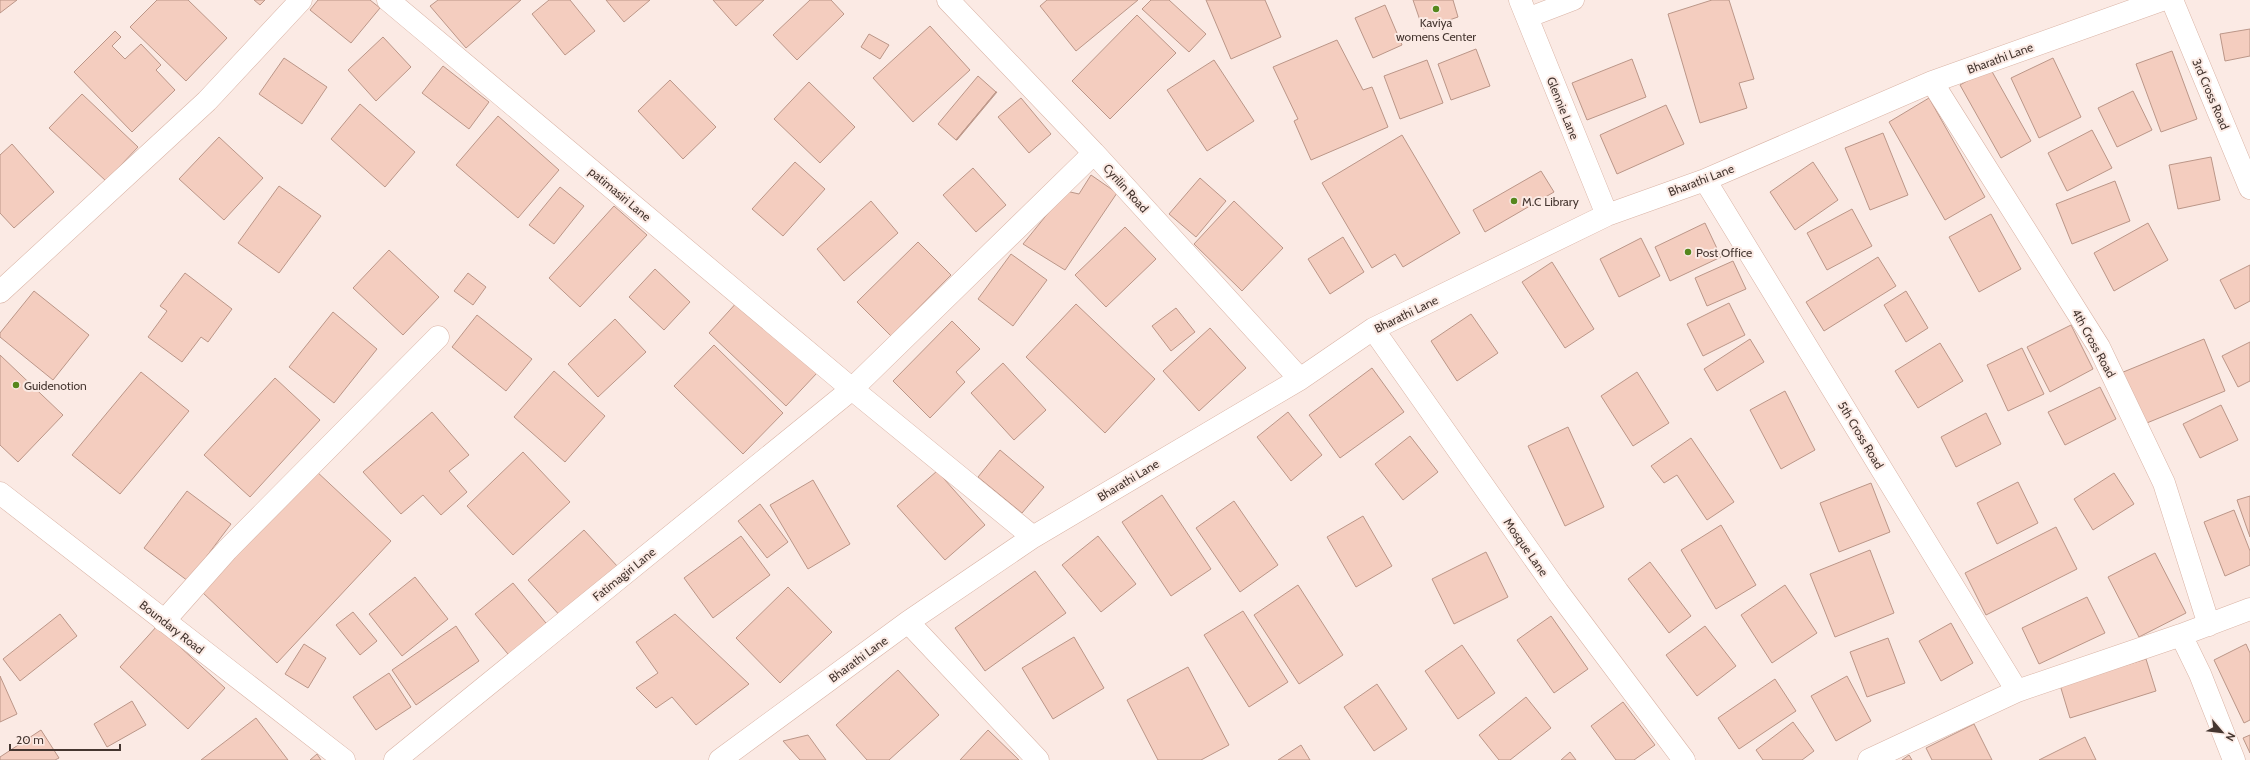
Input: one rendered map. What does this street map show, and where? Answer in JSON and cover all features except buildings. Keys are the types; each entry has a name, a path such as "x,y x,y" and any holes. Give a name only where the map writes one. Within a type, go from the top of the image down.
{"street":[{"path":"0,292 207,101 301,0"},
{"name":"patimasiri Lane","path":"388,0 852,389 1033,537"},
{"name":"Cyrilin Road","path":"948,0 1094,153 1300,379"},
{"name":"Bharathi Lane","path":"720,760 908,622 1033,537 1300,379 1373,330 1607,215 1705,180 1932,82 2162,0"},
{"name":"3rd Cross Road","path":"2172,0 2250,188"},
{"name":"Glennie Lane","path":"1524,9 1607,215"},
{"name":"4th Cross Road","path":"1932,82 2099,347 2164,483 2209,625"},
{"name":"Fatimagiri Lane","path":"395,760 852,389 1094,153"},
{"name":"5th Cross Road","path":"1705,180 2017,691"},
{"name":"Mosque Lane","path":"1373,330 1558,592 1684,760"},
{"path":"164,621 227,550 438,337"},
{"name":"Boundary Road","path":"0,493 344,760"},
{"path":"1869,760 2017,691 2181,635 2250,609"},
{"path":"908,622 1038,760"},
{"path":"2181,635 2200,674 2234,760"}],"lane":[{"path":"1524,9 1574,0"}],"place":[{"name":"Kaviya womens Center","path":"1436,9"},
{"name":"M.C Library","path":"1514,201"},
{"name":"Post Office","path":"1688,252"},
{"name":"Guidenotion","path":"16,385"}]}
